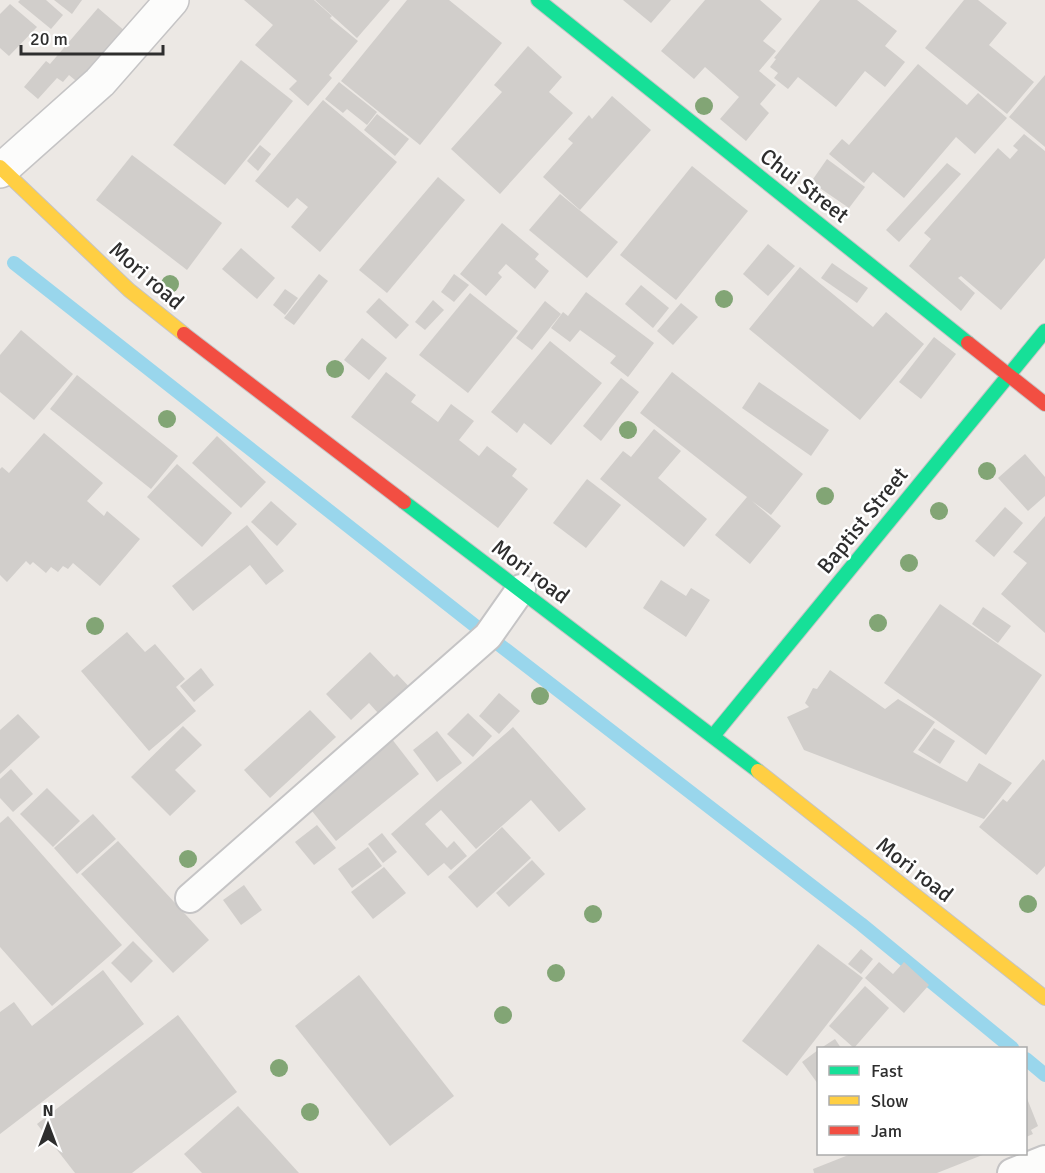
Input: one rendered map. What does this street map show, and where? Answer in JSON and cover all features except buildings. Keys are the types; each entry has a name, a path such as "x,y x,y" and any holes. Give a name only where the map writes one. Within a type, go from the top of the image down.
{"street":[{"path":"1,169 100,82 172,0"},
{"name":"Chui Street","path":"538,0 1045,404"},
{"name":"Mori road","path":"1,169 129,290 197,345 713,736 1045,998"},
{"name":"Baptist Street","path":"713,736 1045,331"}],"lane":[{"path":"190,898 488,636 520,589"},
{"path":"1012,1173 1045,1160"},
{"path":"1038,1173 1045,1166"}],"waterway":[{"path":"14,263 488,636 861,924 1011,1047"},
{"path":"1027,1060 1045,1075"}],"traffic: fast":[{"path":"538,0 968,343"},
{"path":"713,736 1045,331"},
{"path":"404,502 758,771"}],"traffic: slow":[{"path":"0,167 129,290 184,334"},
{"path":"758,771 1045,998"}],"traffic: jam":[{"path":"184,334 404,502"},
{"path":"968,343 1045,404"}]}
